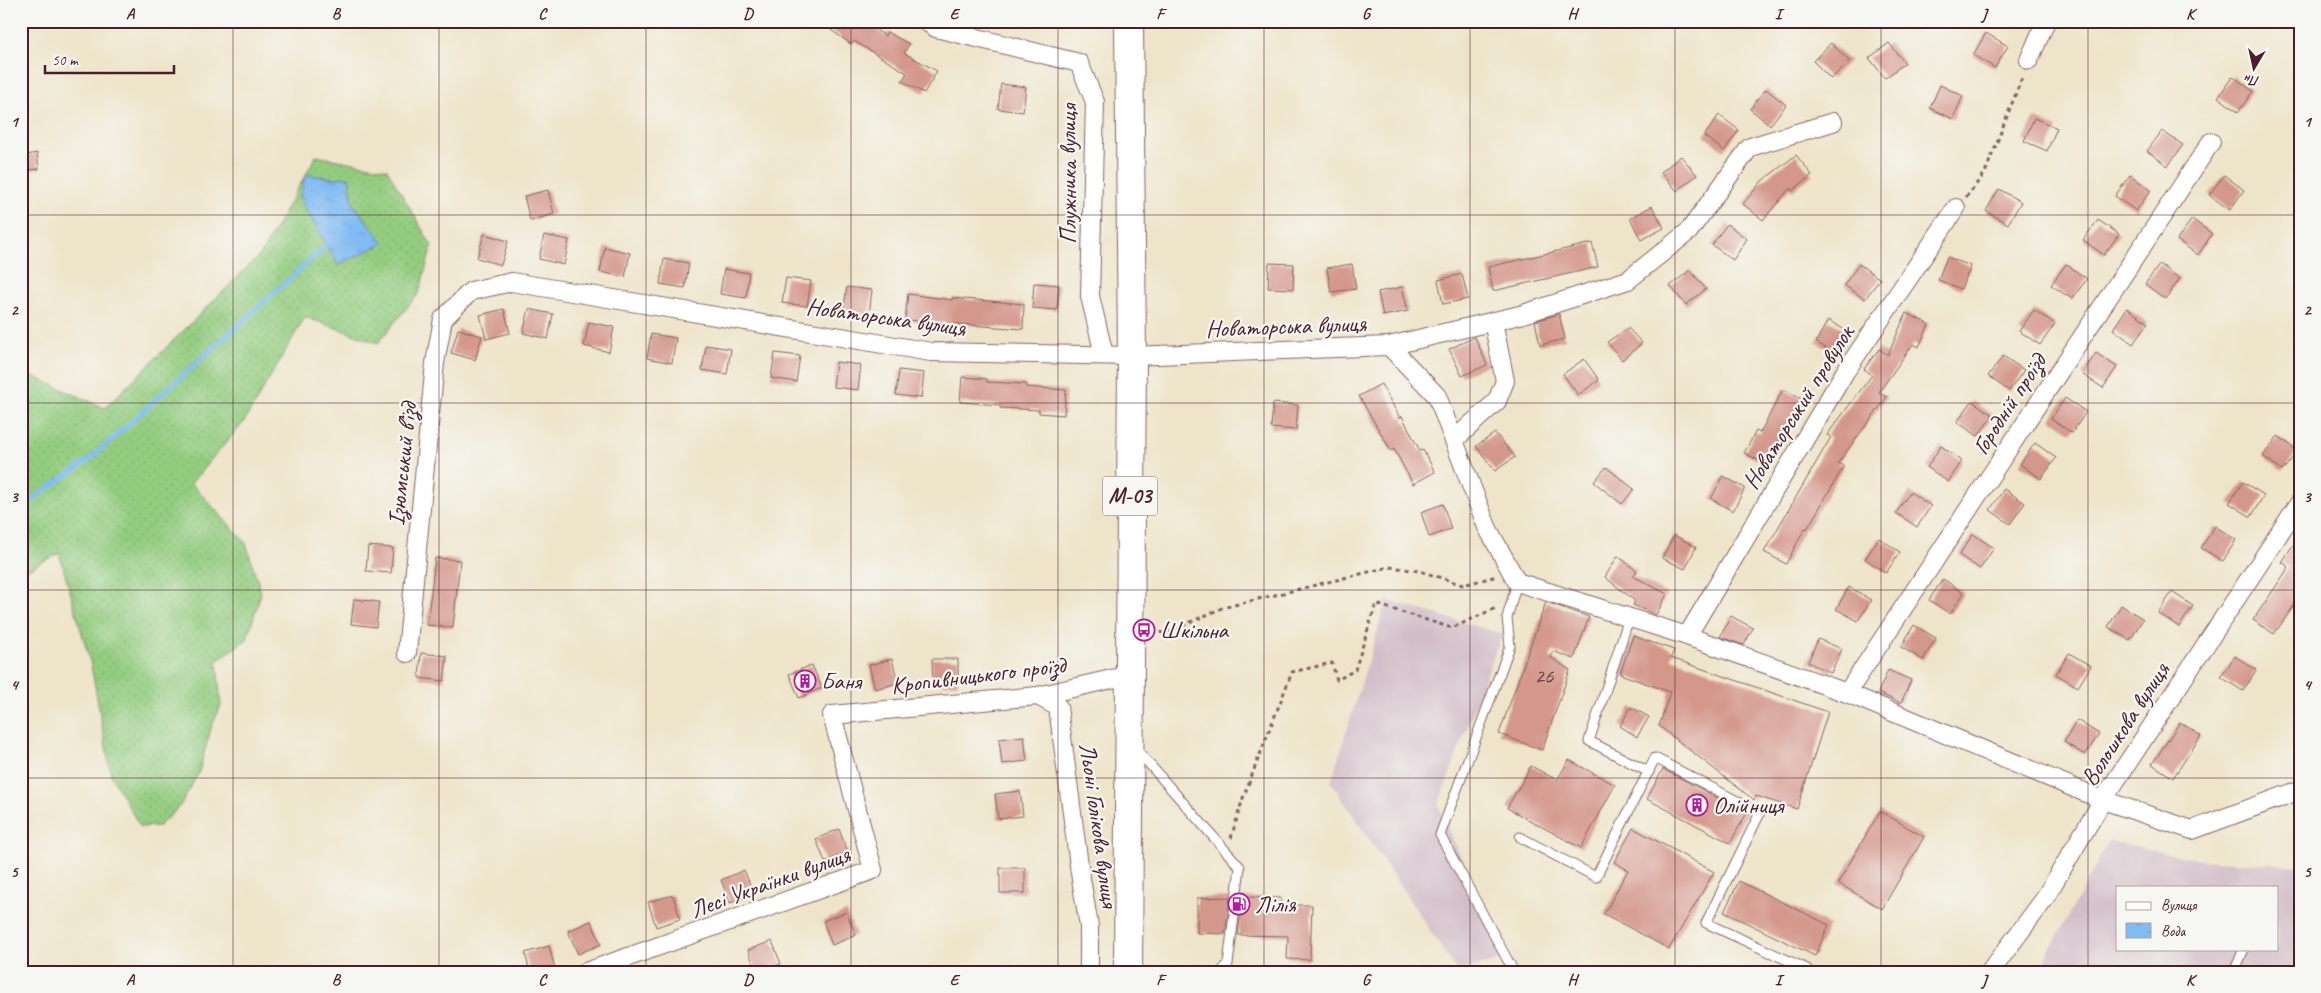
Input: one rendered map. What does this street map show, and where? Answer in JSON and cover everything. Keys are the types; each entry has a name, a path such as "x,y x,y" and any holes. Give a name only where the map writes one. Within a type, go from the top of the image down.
{"highway":[{"name":"М-03","path":"1128,972 1132,356 1129,21"}],"street":[{"name":"Плужника вулиця","path":"925,21 936,28 1079,63 1095,102 1090,296 1104,355"},
{"path":"2029,60 2046,21"},
{"name":"Новаторська вулиця","path":"471,291 512,282 931,352 1132,356 1389,346 1494,321 1628,280 1689,230 1750,146 1833,122"},
{"name":"Городній проїзд","path":"1847,693 2212,142"},
{"name":"Новаторський провулок","path":"1687,636 1845,372 1956,208"},
{"name":"Ізюмський в’їзд","path":"407,653 435,363 443,319 471,291"},
{"path":"1454,440 1497,401 1505,382 1494,321"},
{"name":"Новаторська вулиця","path":"1389,346 1437,396 1487,527 1514,577"},
{"name":"Волошкова вулиця","path":"1990,972 2043,902 2103,800 2300,502"},
{"path":"1514,577 1847,693 2103,800 2192,830 2300,790"},
{"name":"Кропивницького проїзд","path":"832,715 1038,696 1129,675"},
{"name":"Льоні Голікова вулиця","path":"1038,696 1058,708 1089,926 1088,972"},
{"name":"Лесі Українки вулиця","path":"586,972 874,870 832,715"}],"lane":[{"path":"1514,577 1512,602 1507,618 1510,646 1440,835 1514,972"},
{"path":"1629,618 1589,741 1648,772"},
{"path":"1129,740 1240,866 1228,964 1221,972"},
{"path":"1520,837 1596,877 1655,758 1760,813 1706,923 1807,969"},
{"path":"2234,972 2244,950"}],"path":[{"path":"1956,208 1986,173 2029,60"},
{"path":"1152,632 1166,633 1222,608 1389,567 1420,571 1463,586 1514,577"},
{"path":"1227,852 1243,798 1292,672 1332,663 1337,680 1355,670 1376,604 1452,628 1512,602"}],"shaded area":[{"path":"1387,600 1502,634 1438,805 1506,959 1457,971 1331,782"},
{"path":"2109,841 2200,860 2300,866 2300,972 2038,972"}],"green space":[{"path":"316,156 387,169 432,246 419,293 378,343 305,317 244,422 191,483 246,543 261,593 247,639 217,661 221,706 212,725 199,772 180,806 159,826 140,827 111,775 91,665 59,553 21,573 21,371 105,408 261,254"}],"water":[{"path":"308,175 334,178 349,177 353,204 384,243 338,265 300,199 303,182"}],"building":[{"path":"836,21 863,21 885,36 887,32 909,44 904,53 937,71 924,93 902,81 907,73 854,41 851,44 831,30"},
{"path":"1986,33 2008,46 1995,68 1973,55"},
{"path":"1831,43 1849,61 1831,79 1813,61"},
{"path":"1889,43 1905,63 1885,78 1869,58"},
{"path":"2233,76 2253,91 2238,112 2218,97"},
{"path":"1001,84 1026,87 1023,112 998,109"},
{"path":"1940,85 1963,96 1953,119 1930,108"},
{"path":"1766,89 1786,105 1770,125 1750,109"},
{"path":"1719,115 1739,130 1724,151 1704,136"},
{"path":"2034,118 2057,128 2047,151 2024,141"},
{"path":"2162,131 2183,145 2168,166 2147,151"},
{"path":"37,153 39,169 21,171 21,156"},
{"path":"1796,155 1812,175 1792,191 1790,188 1763,220 1743,204 1762,181"},
{"path":"1681,156 1697,175 1677,191 1661,172"},
{"path":"2130,175 2151,190 2136,211 2115,196"},
{"path":"2224,175 2244,190 2230,210 2209,195"},
{"path":"1999,189 2021,202 2008,224 1986,211"},
{"path":"548,190 554,214 530,221 524,196"},
{"path":"1652,206 1664,228 1641,240 1630,218"},
{"path":"2192,219 2212,234 2198,255 2177,240"},
{"path":"2098,220 2119,234 2104,255 2083,240"},
{"path":"1727,224 1747,239 1733,260 1712,245"},
{"path":"484,234 508,241 501,265 477,258"},
{"path":"544,235 569,240 564,265 539,259"},
{"path":"1592,243 1598,267 1493,291 1488,267"},
{"path":"605,247 630,253 625,277 600,272"},
{"path":"1947,257 1971,266 1961,289 1938,280"},
{"path":"664,259 689,263 685,288 660,284"},
{"path":"1269,263 1294,264 1293,289 1268,288"},
{"path":"1352,264 1356,289 1331,292 1327,268"},
{"path":"1859,264 1880,279 1865,299 1844,285"},
{"path":"2066,264 2087,279 2072,299 2051,285"},
{"path":"2160,264 2180,279 2165,299 2145,284"},
{"path":"724,269 749,273 746,298 720,294"},
{"path":"1690,270 1706,289 1686,305 1670,286"},
{"path":"1462,274 1468,299 1443,304 1438,280"},
{"path":"786,278 811,281 807,306 782,303"},
{"path":"1034,283 1059,285 1057,310 1032,308"},
{"path":"847,287 872,290 869,315 843,312"},
{"path":"1402,287 1408,311 1383,316 1378,292"},
{"path":"908,294 952,300 952,298 1024,304 1023,329 905,320"},
{"path":"2127,308 2148,323 2133,344 2113,329"},
{"path":"504,309 510,333 486,339 480,315"},
{"path":"529,309 553,314 548,339 523,333"},
{"path":"2034,310 2055,324 2040,345 2019,331"},
{"path":"1906,313 1929,324 1919,347 1913,344 1879,392 1887,397 1838,463 1844,466 1807,529 1805,528 1786,564 1764,552 1831,437 1827,435 1872,375 1864,369 1879,349 1888,355"},
{"path":"1559,314 1565,339 1540,345 1535,321"},
{"path":"1828,320 1850,333 1837,355 1816,342"},
{"path":"589,322 614,327 609,352 584,346"},
{"path":"1628,328 1642,343 1622,360 1607,342"},
{"path":"458,329 482,336 475,360 451,353"},
{"path":"651,334 676,338 672,363 647,358"},
{"path":"1475,337 1487,365 1462,376 1449,349"},
{"path":"706,345 731,349 727,374 702,370"},
{"path":"775,353 800,356 796,382 771,378"},
{"path":"2096,353 2117,367 2103,388 2082,374"},
{"path":"2003,356 2024,370 2009,391 1988,376"},
{"path":"1584,359 1599,380 1578,395 1563,374"},
{"path":"836,362 861,365 858,390 833,387"},
{"path":"899,370 924,373 921,398 896,395"},
{"path":"962,377 987,379 987,382 1026,384 1026,387 1066,390 1064,415 1039,413 1039,410 1000,408 1000,405 960,402"},
{"path":"1381,384 1400,418 1402,416 1420,451 1423,450 1435,472 1413,484 1394,449 1391,451 1359,396"},
{"path":"1783,389 1805,401 1794,423 1790,421 1766,464 1744,453 1756,431 1760,433"},
{"path":"2065,398 2086,412 2072,433 2051,419"},
{"path":"1972,401 1993,415 1978,436 1957,422"},
{"path":"1273,403 1298,405 1296,430 1271,428"},
{"path":"1495,433 1515,457 1495,471 1476,446"},
{"path":"2278,436 2298,451 2282,471 2263,456"},
{"path":"2035,443 2056,458 2041,479 2020,464"},
{"path":"1941,446 1962,461 1948,482 1927,467"},
{"path":"1606,467 1634,489 1622,504 1594,482"},
{"path":"1723,476 1745,488 1733,511 1711,499"},
{"path":"2243,482 2264,495 2251,517 2229,503"},
{"path":"2004,489 2025,503 2010,524 1990,510"},
{"path":"1910,492 1931,506 1917,527 1896,513"},
{"path":"1443,504 1451,529 1429,537 1421,512"},
{"path":"2215,526 2236,540 2223,561 2201,548"},
{"path":"1973,534 1994,548 1980,569 1959,555"},
{"path":"2300,534 2300,597 2274,634 2253,620 2289,567 2282,562"},
{"path":"1674,535 1696,547 1685,569 1662,558"},
{"path":"1879,538 1900,552 1886,573 1865,559"},
{"path":"368,546 393,548 391,573 366,571"},
{"path":"1618,556 1637,571 1633,576 1667,594 1656,615 1633,605 1635,601 1605,577"},
{"path":"435,558 460,560 453,628 427,625"},
{"path":"1943,579 1964,593 1950,614 1929,600"},
{"path":"1849,587 1871,600 1858,621 1836,609"},
{"path":"2172,592 2193,606 2179,627 2158,613"},
{"path":"354,599 379,602 376,627 351,624"},
{"path":"1546,602 1589,617 1574,659 1553,651 1550,657 1570,670 1542,750 1499,734"},
{"path":"2121,605 2143,619 2130,640 2108,627"},
{"path":"1731,616 1753,628 1744,645 1720,637"},
{"path":"1914,625 1936,638 1923,660 1901,647"},
{"path":"1633,636 1674,650 1671,658 1828,712 1797,809 1756,796 1754,800 1659,726 1670,692 1620,674"},
{"path":"1818,639 1842,649 1831,673 1808,662"},
{"path":"421,653 447,656 444,681 419,678"},
{"path":"2069,653 2091,666 2078,687 2056,674"},
{"path":"2235,656 2256,670 2243,691 2221,677"},
{"path":"892,659 898,683 875,689 869,665"},
{"path":"932,659 958,659 958,684 933,684"},
{"name":"Баня","path":"812,665 822,688 799,698 789,674"},
{"path":"1888,670 1911,680 1901,703 1878,693"},
{"path":"1631,707 1649,717 1637,737 1620,726"},
{"path":"2077,720 2099,734 2085,755 2064,742"},
{"path":"2180,722 2201,736 2173,778 2152,764"},
{"path":"1024,736 1027,761 1002,764 999,739"},
{"path":"1569,760 1615,785 1581,848 1507,808 1531,766 1557,780"},
{"name":"Олійниця","path":"1663,769 1747,813 1730,843 1647,799"},
{"path":"1020,791 1023,816 998,819 995,794"},
{"path":"1880,811 1924,837 1882,909 1838,883"},
{"path":"1633,828 1714,872 1669,949 1604,914 1628,870 1614,862"},
{"path":"839,829 848,853 825,862 816,839"},
{"path":"1000,868 1025,868 1025,893 1000,893"},
{"path":"744,870 754,894 730,903 721,880"},
{"path":"1739,881 1829,925 1815,956 1724,912"},
{"path":"673,895 680,919 656,927 648,902"},
{"path":"1230,897 1225,934 1197,933 1197,898"},
{"path":"1243,897 1281,898 1281,905 1312,905 1310,960 1287,959 1288,936 1238,935"},
{"path":"846,912 856,935 832,945 823,921"},
{"path":"591,921 601,944 578,954 568,931"},
{"path":"772,941 781,964 757,972 748,950"},
{"path":"549,946 556,972 530,972 525,953"}],"waterway":[{"path":"21,507 90,459 328,244"}],"place":[{"name":"Шкільна","path":"1144,630"},
{"name":"Баня","path":"805,681"},
{"name":"Олійниця","path":"1697,805"},
{"name":"Лілія","path":"1239,904"}]}
